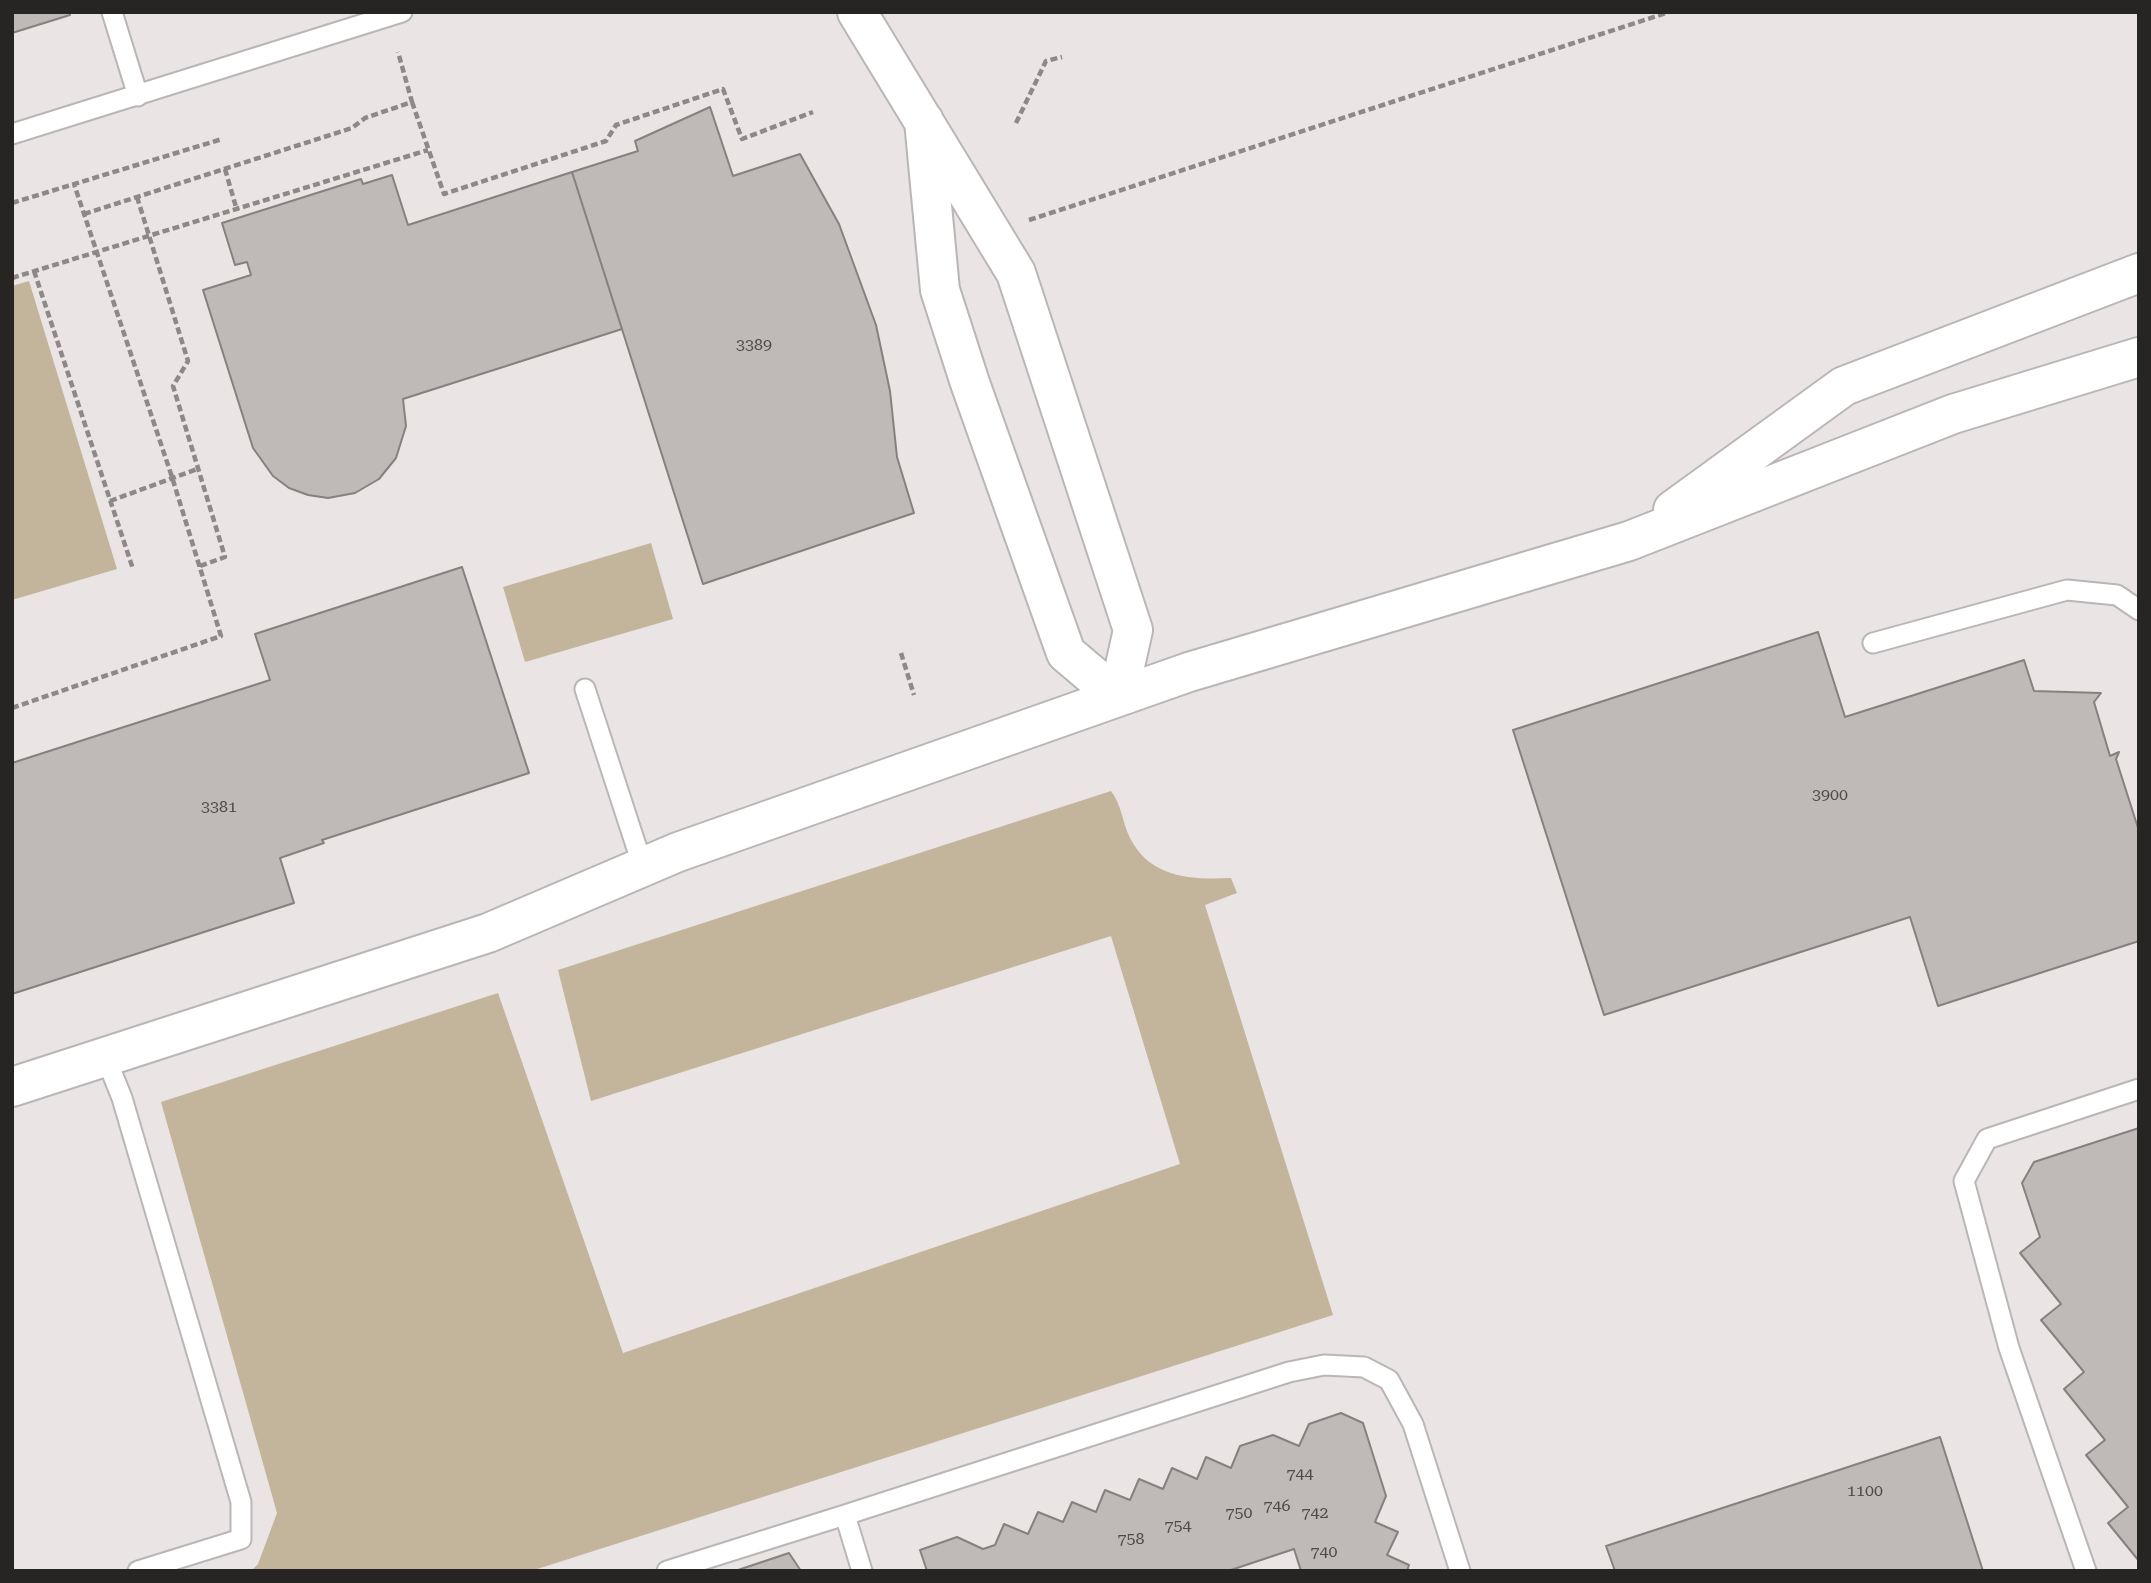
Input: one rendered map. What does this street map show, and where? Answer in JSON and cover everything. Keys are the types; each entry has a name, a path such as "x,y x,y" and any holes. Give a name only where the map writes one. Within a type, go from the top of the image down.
{"street":[{"path":"857,12 1017,273 1133,630 1118,697"},
{"path":"924,121 940,290 970,383 1066,653 1118,697"},
{"path":"1629,541 1844,386 2139,274"},
{"path":"12,1087 488,933 643,867 1189,672 1629,541 1953,414 2139,356"}],"lane":[{"path":"112,12 138,96"},
{"path":"12,134 402,12"},
{"path":"1873,643 2067,590 2117,595 2139,610"},
{"path":"585,689 643,867"},
{"path":"106,1058 122,1098 241,1502 241,1539 138,1571"},
{"path":"2086,1571 2009,1348 1964,1181 1987,1139 2139,1089"},
{"path":"667,1571 1289,1372 1324,1365 1364,1367 1389,1380 1413,1424 1460,1571"},
{"path":"845,1515 862,1571"}],"path":[{"path":"1025,221 1669,12"},
{"path":"398,52 411,102 444,194 606,141 615,125 723,89 742,139 813,112"},
{"path":"1016,123 1046,61 1062,57"},
{"path":"84,214 352,128 365,118 411,102"},
{"path":"12,203 222,139"},
{"path":"12,278 428,150"},
{"path":"225,169 236,207"},
{"path":"12,708 221,636 172,477 75,184"},
{"path":"137,197 188,361 173,386 225,557 200,566"},
{"path":"34,271 133,569"},
{"path":"110,500 200,468"},
{"path":"901,653 914,695"}],"shaded area":[{"path":"29,281 117,569 12,600 12,286"},
{"path":"651,543 673,619 525,662 503,587"},
{"path":"1111,791 1138,851 1160,869 1187,877 1231,878 1237,893 1205,905 1333,1315 531,1571 251,1571 258,1564 277,1513 161,1102 498,993 623,1353 1180,1164 1111,936 591,1101 558,970"}],"building":[{"path":"12,12 69,12 70,15 12,33"},
{"path":"710,107 733,176 800,154 839,224 876,325 890,391 897,457 914,513 703,584 572,172 638,151 635,141"},
{"path":"572,172 622,329 403,399 406,426 396,458 379,479 355,493 328,498 308,495 289,488 273,476 253,448 203,290 251,275 247,262 235,265 222,223 361,179 363,184 392,175 408,225"},
{"path":"462,567 529,773 322,840 324,843 280,858 294,903 12,994 12,763 270,680 255,634"},
{"path":"1818,632 1845,717 2024,660 2034,691 2101,693 2094,702 2110,756 2119,752 2116,759 2139,831 2139,941 1938,1006 1910,917 1604,1015 1513,730"},
{"path":"2139,1128 2139,1561 2108,1523 2128,1507 2086,1455 2105,1440 2064,1389 2084,1372 2041,1320 2061,1304 2020,1253 2040,1237 2022,1183 2034,1162"},
{"path":"1341,1413 1363,1423 1386,1496 1375,1522 1398,1532 1387,1555 1409,1565 1407,1571 1301,1571 1294,1549 1228,1571 927,1571 920,1550 957,1537 983,1549 995,1545 1004,1524 1028,1534 1038,1512 1063,1522 1072,1502 1096,1512 1105,1490 1130,1500 1139,1479 1163,1489 1172,1468 1197,1479 1206,1457 1231,1468 1240,1446 1273,1435 1299,1446 1309,1424"},
{"path":"1940,1437 1983,1571 1615,1571 1606,1546"},
{"path":"789,1553 801,1571 735,1571"}]}
